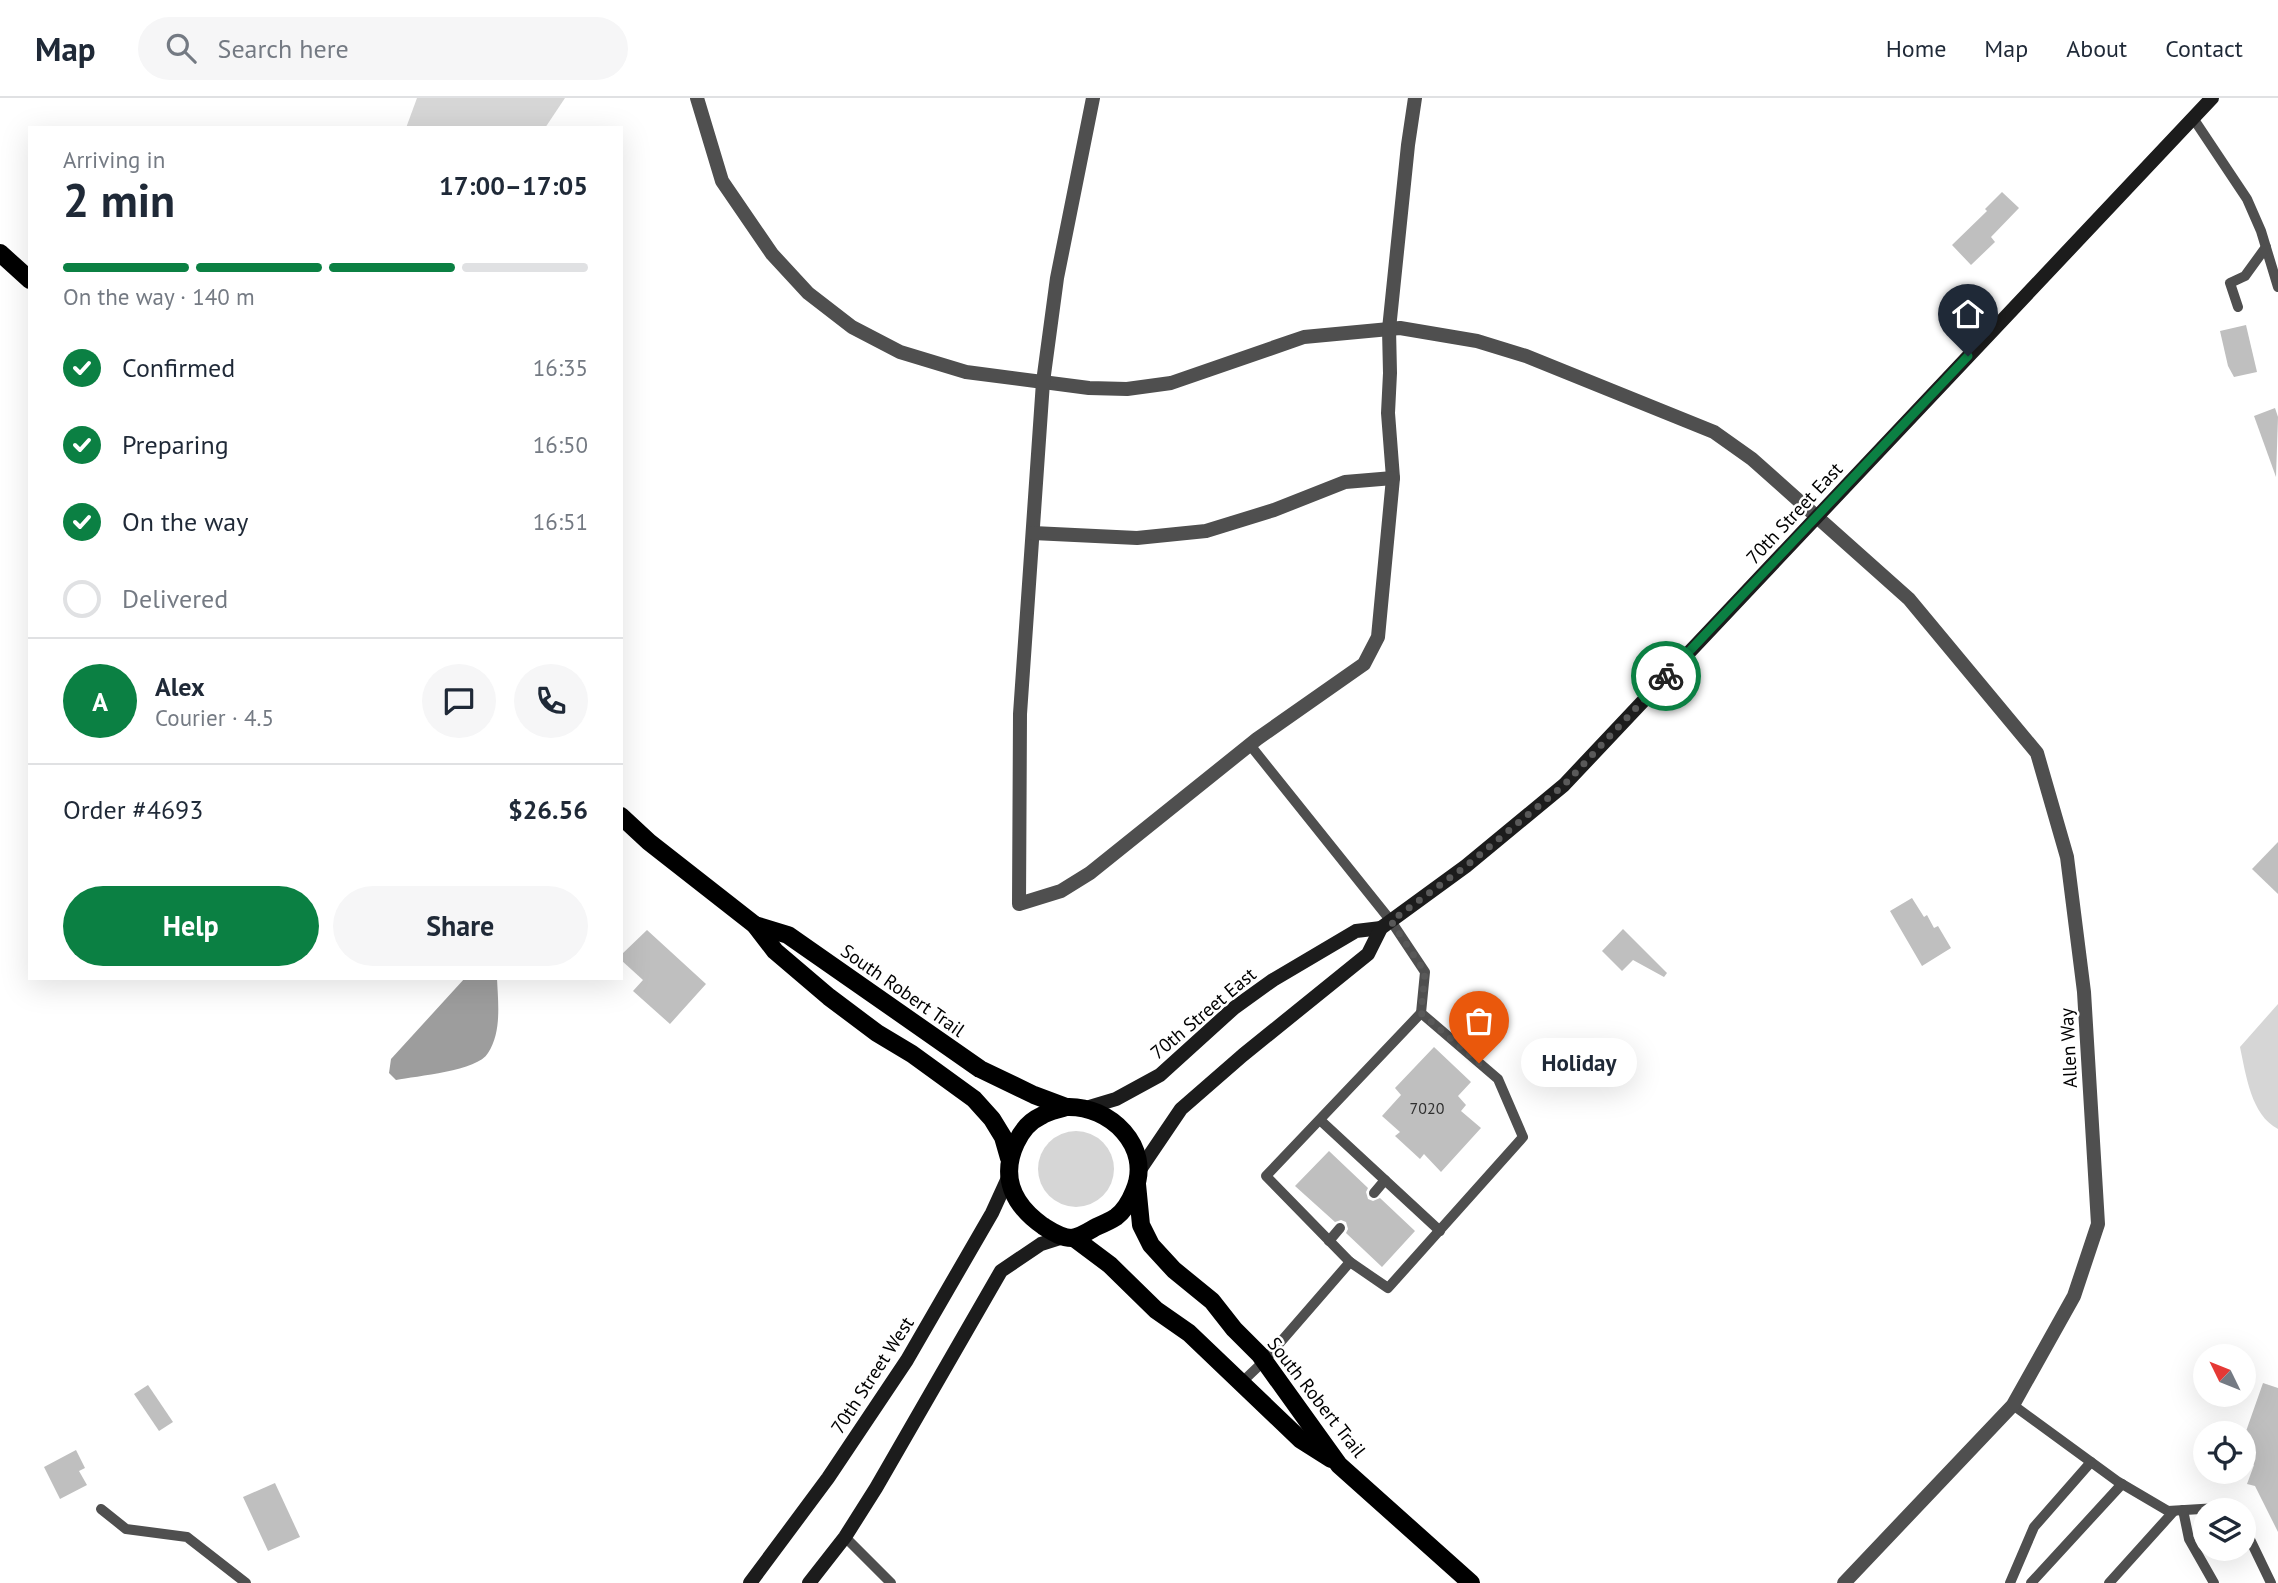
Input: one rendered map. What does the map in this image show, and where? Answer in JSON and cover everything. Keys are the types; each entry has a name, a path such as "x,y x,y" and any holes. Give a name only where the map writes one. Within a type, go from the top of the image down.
{"main road":[{"name":"70th Street East","path":"1138,1178 1181,1109 1242,1055 1368,954 1386,925 1466,866 1564,785 2212,98"},
{"path":"0,253 28,278"},
{"name":"South Robert Trail","path":"623,818 649,842 755,925 775,951 829,997 974,1099 992,1119 1003,1137 1009,1158"},
{"name":"South Robert Trail","path":"755,925 788,935 980,1069 1066,1107"},
{"name":"70th Street East","path":"1086,1108 1116,1099 1160,1076 1234,1008 1273,979 1356,931 1386,925"},
{"path":"809,1583 845,1537 943,1375 1001,1271 1041,1244 1068,1237 1116,1217 1129,1202 1138,1178 1134,1146 1124,1130 1086,1108 1066,1107 1039,1117 1027,1127 1009,1158 1008,1178 1016,1199 1025,1211 1035,1220 1068,1237 1110,1265 1156,1310 1189,1333 1301,1440 1339,1465"},
{"name":"70th Street West","path":"750,1583 828,1478 907,1360 992,1213 1008,1178"},
{"name":"South Robert Trail","path":"1138,1178 1141,1225 1151,1245 1174,1270 1212,1301 1264,1361 1339,1465 1471,1583"}],"street":[{"name":"Allen Way","path":"697,98 722,181 772,254 808,293 852,327 900,352 966,372 1089,388 1128,389 1171,383 1304,337 1400,328 1477,341 1526,356 1714,432 1752,459 1909,599 2037,753 2067,857 2084,992 2098,1224 2074,1296 2013,1405 1844,1583"},
{"path":"1093,98 1057,278 1043,382 1020,714 1019,904 1061,891 1090,873 1250,745 1364,664 1378,637 1393,478 1388,413 1389,329 1415,98"},
{"path":"1033,533 1137,538 1206,531 1274,510 1345,482 1393,478"}],"lane":[{"path":"2193,118 2247,199 2261,231 2278,287"},
{"path":"2238,307 2230,283 2245,276 2266,247"},
{"path":"1250,745 1386,925 1425,972 1421,1013 1266,1176 1350,1262 1388,1288 1523,1138 1498,1079 1421,1013"},
{"path":"1320,1120 1440,1231"},
{"path":"1374,1193 1385,1180"},
{"path":"1329,1241 1340,1228"},
{"path":"1241,1382 1264,1361 1350,1262"},
{"path":"2013,1405 2122,1484 2168,1511 2193,1509"},
{"path":"2010,1583 2034,1527 2091,1462"},
{"path":"2032,1583 2122,1484"},
{"path":"101,1509 126,1529 187,1537 246,1583"},
{"path":"2109,1583 2178,1510"},
{"path":"2178,1510 2189,1539 2214,1583"},
{"path":"845,1537 891,1583"},
{"path":"2256,1551 2272,1583"}],"shaded area":[{"path":"417,98 565,98 546,126 407,126"},
{"path":"463,980 497,980 497,1026 492,1045 482,1059 460,1068 396,1080 389,1073 391,1059"},
{"path":"2278,1004 2278,1129 2269,1123 2256,1104 2240,1047"},
{"path":"1084,1131 1097,1137 1108,1148 1114,1161 1112,1184 1097,1201 1084,1207 1068,1207 1055,1201 1040,1184 1038,1161 1044,1148 1061,1133"}],"building":[{"path":"2002,192 2019,208 1991,237 1995,242 1971,265 1952,245 1987,211 1985,209"},
{"path":"2246,325 2257,372 2234,377 2228,366 2220,331"},
{"path":"2275,408 2278,417 2276,477 2254,416"},
{"path":"2278,842 2278,894 2252,869"},
{"path":"1912,898 1934,928 1938,926 1951,948 1922,966 1890,911"},
{"path":"1623,929 1667,973 1664,977 1633,960 1622,971 1602,951"},
{"path":"647,930 706,984 670,1024 633,991 643,980 623,962 623,953"},
{"path":"1434,1047 1471,1082 1458,1096 1466,1105 1461,1111 1481,1128 1441,1172 1424,1154 1420,1159 1395,1136 1400,1132 1382,1116 1401,1095 1395,1088"},
{"path":"1329,1151 1368,1188 1368,1199 1373,1201 1380,1198 1415,1231 1382,1267 1346,1233 1346,1222 1335,1222 1295,1186"},
{"path":"2263,1383 2278,1388 2278,1532 2255,1486 2247,1484 2256,1484 2256,1421 2250,1421"},
{"path":"148,1385 173,1422 159,1431 134,1394"},
{"path":"76,1450 85,1468 79,1471 87,1485 60,1499 44,1467"},
{"path":"275,1483 300,1537 268,1551 243,1497"}],"way so far":[{"path":"1479,1063 1421,1013 1425,972 1391,921 1466,866 1564,785 1666,676"}],"place":[{"name":"Holiday","path":"1479,1063"}],"route":[{"path":"1666,676 1968,356"}]}
